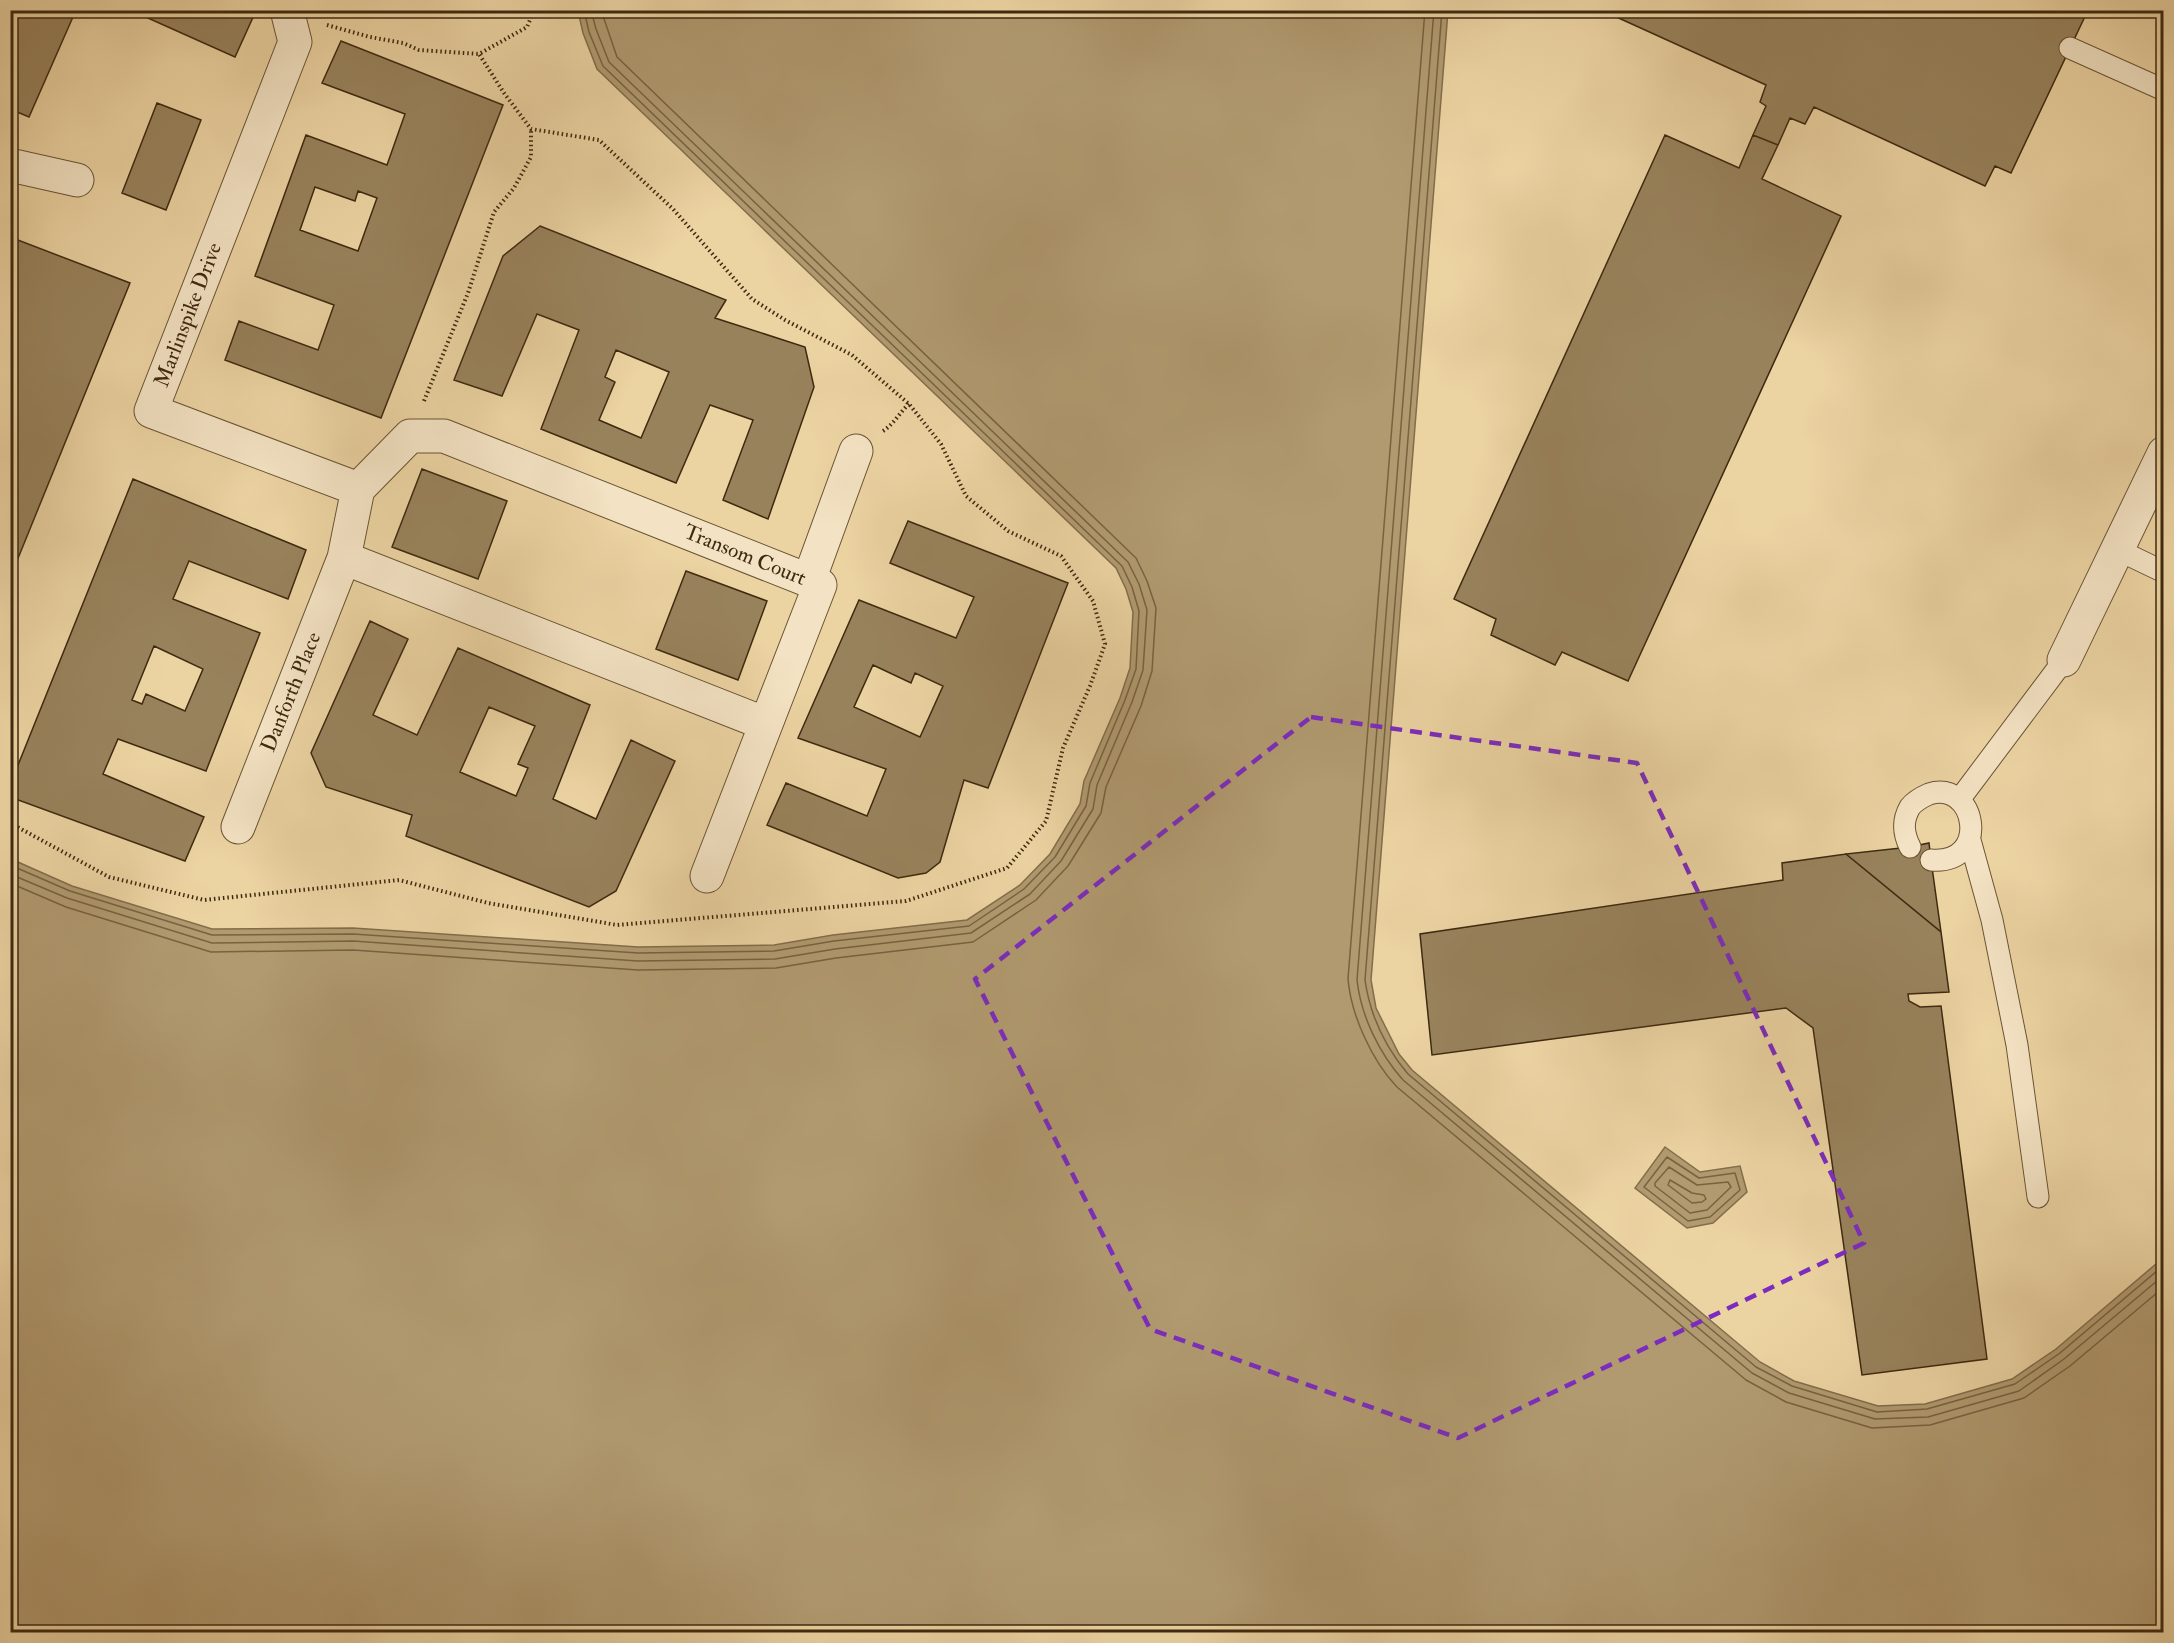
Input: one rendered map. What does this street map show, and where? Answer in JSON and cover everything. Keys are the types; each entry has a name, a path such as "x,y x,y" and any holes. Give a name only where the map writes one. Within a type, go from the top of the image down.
{"street":[{"name":"Marlinspike Drive","path":"287,12 295,42 151,411 358,489"},
{"path":"10,165 77,180"},
{"path":"410,435 358,489 344,558 766,724 707,876"},
{"name":"Transom Court","path":"410,435 444,436 820,585 766,724"},
{"path":"809,580 856,451"},
{"path":"2064,660 2163,453"},
{"name":"Danforth Place","path":"238,827 344,558"}],"lane":[{"path":"2070,48 2163,90"},
{"path":"2116,549 2163,572"},
{"path":"1959,800 2064,660"},
{"path":"1910,847 1905,836 1904,824 1913,803 1933,793 1946,794 1959,800 1965,806 1970,817 1972,828 1970,840 1992,921 2017,1045 2038,1197"},
{"path":"1931,860 1943,861 1954,857 1970,840"}],"path":[{"path":"287,12 370,37 403,43 419,50 479,54 527,27 534,10"},
{"path":"410,435 468,293 494,212 514,188 531,157 531,129 479,54"},
{"path":"10,823 109,877 204,900 399,880 489,903 617,925 906,901 1007,868 1046,821 1063,748 1090,686 1105,644 1093,601 1061,556 1008,531 966,496 941,444 909,404 852,355 752,299 673,209 599,140 531,129"}],"highlighted area":[{"path":"1311,717 1637,763 1864,1243 1458,1438 1150,1329 975,979"}],"water":[{"path":"578,11 1448,11 1371,980 1376,1008 1399,1054 1412,1070 1760,1362 1794,1381 1878,1406 1925,1404 2012,1379 2056,1349 2163,1258 2163,1632 11,1632 11,859 72,886 212,929 353,928 638,947 774,945 833,935 967,920 1020,885 1050,854 1080,804 1084,781 1120,698 1130,668 1133,612 1116,568 597,69 583,33"},
{"path":"1665,1147 1700,1172 1740,1166 1747,1192 1713,1223 1687,1228 1635,1188"}],"building":[{"path":"10,10 76,10 29,117 10,109"},
{"path":"130,10 244,10 254,15 235,57"},
{"path":"441,10 493,10 465,17"},
{"path":"1601,10 2088,10 2011,173 1995,166 1985,186 1814,107 1805,124 1790,118 1778,145 1753,135 1766,106 1760,102 1766,85"},
{"path":"341,41 503,105 381,418 225,360 239,321 318,350 334,305 255,276 306,135 387,165 405,114 322,83","holes":["315,187 355,201 358,191 377,198 358,251 300,230"]},
{"path":"157,103 201,120 166,210 122,193"},
{"path":"1665,135 1739,168 1753,135 1778,145 1762,179 1841,216 1628,681 1562,652 1555,665 1491,635 1496,619 1454,599"},
{"path":"540,226 726,300 715,318 805,347 814,387 768,519 723,500 753,420 710,405 676,483 541,429 579,330 537,314 502,396 454,380 503,256","holes":["616,350 669,372 641,438 599,420 615,382 605,377"]},
{"path":"10,237 130,283 10,578"},
{"path":"422,469 507,501 478,579 392,547"},
{"path":"133,479 306,550 288,599 189,561 173,599 260,633 206,771 118,739 103,774 204,817 185,861 10,797 10,785","holes":["154,646 203,669 185,711 146,694 142,704 132,700"]},
{"path":"908,521 1068,583 988,788 964,780 940,862 926,873 898,878 767,825 786,783 867,816 886,769 798,738 859,600 956,638 974,597 890,563","holes":["873,665 911,683 915,673 943,686 920,737 854,707"]},
{"path":"686,571 767,601 738,680 656,649"},
{"path":"370,621 408,639 373,715 417,735 458,648 590,705 553,799 596,819 631,740 675,761 616,891 589,907 406,836 412,815 326,787 311,753","holes":["489,707 535,726 518,764 528,768 516,796 460,772"]},
{"path":"1929,843 1941,932 1846,854"},
{"path":"1846,854 1941,932 1949,992 1908,994 1909,1001 1920,1007 1941,1006 1987,1359 1862,1375 1813,1028 1786,1008 1432,1055 1420,934 1783,880 1782,863"}]}
